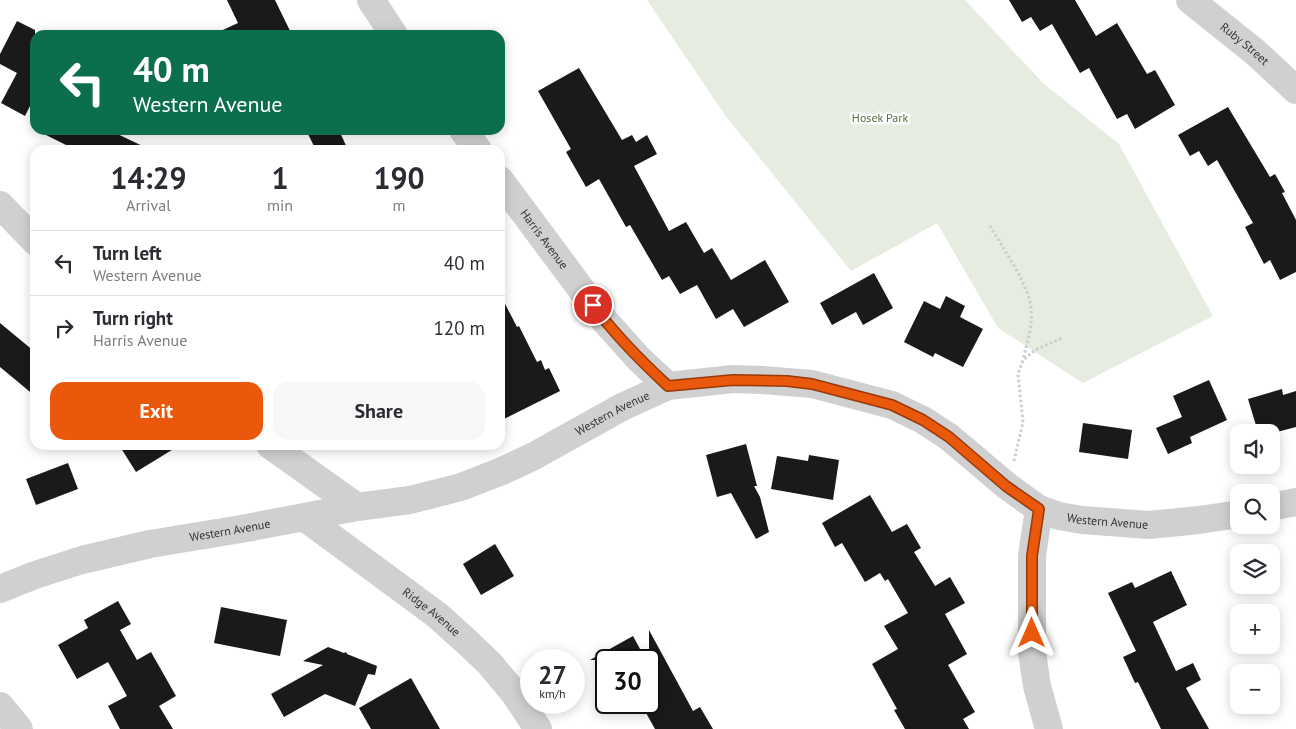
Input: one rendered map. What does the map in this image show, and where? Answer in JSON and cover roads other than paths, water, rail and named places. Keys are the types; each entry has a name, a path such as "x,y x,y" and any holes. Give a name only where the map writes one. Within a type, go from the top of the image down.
{"street":[{"path":"372,0 391,30"},
{"name":"Ruby Street","path":"1190,0 1255,52 1296,90"},
{"name":"Harris Avenue","path":"505,187 604,320 668,386"},
{"path":"0,205 30,236"},
{"name":"Western Avenue","path":"0,589 43,572 82,560 150,544 242,530 357,507 410,500 460,487 534,456 622,407 668,386 733,380 787,381 812,384 892,405 923,420 949,437 1006,486 1039,509 1059,516 1082,520 1149,524 1192,521 1230,515"},
{"path":"277,450 357,507"},
{"path":"1280,505 1296,502"},
{"path":"1039,509 1032,556 1032,652 1037,686 1049,729"},
{"name":"Ridge Avenue","path":"304,517 437,616 467,642 490,664 515,694 538,729"},
{"path":"0,706 19,729"}],"park label":[{"name":"Hosek Park","path":"880,118"}]}
